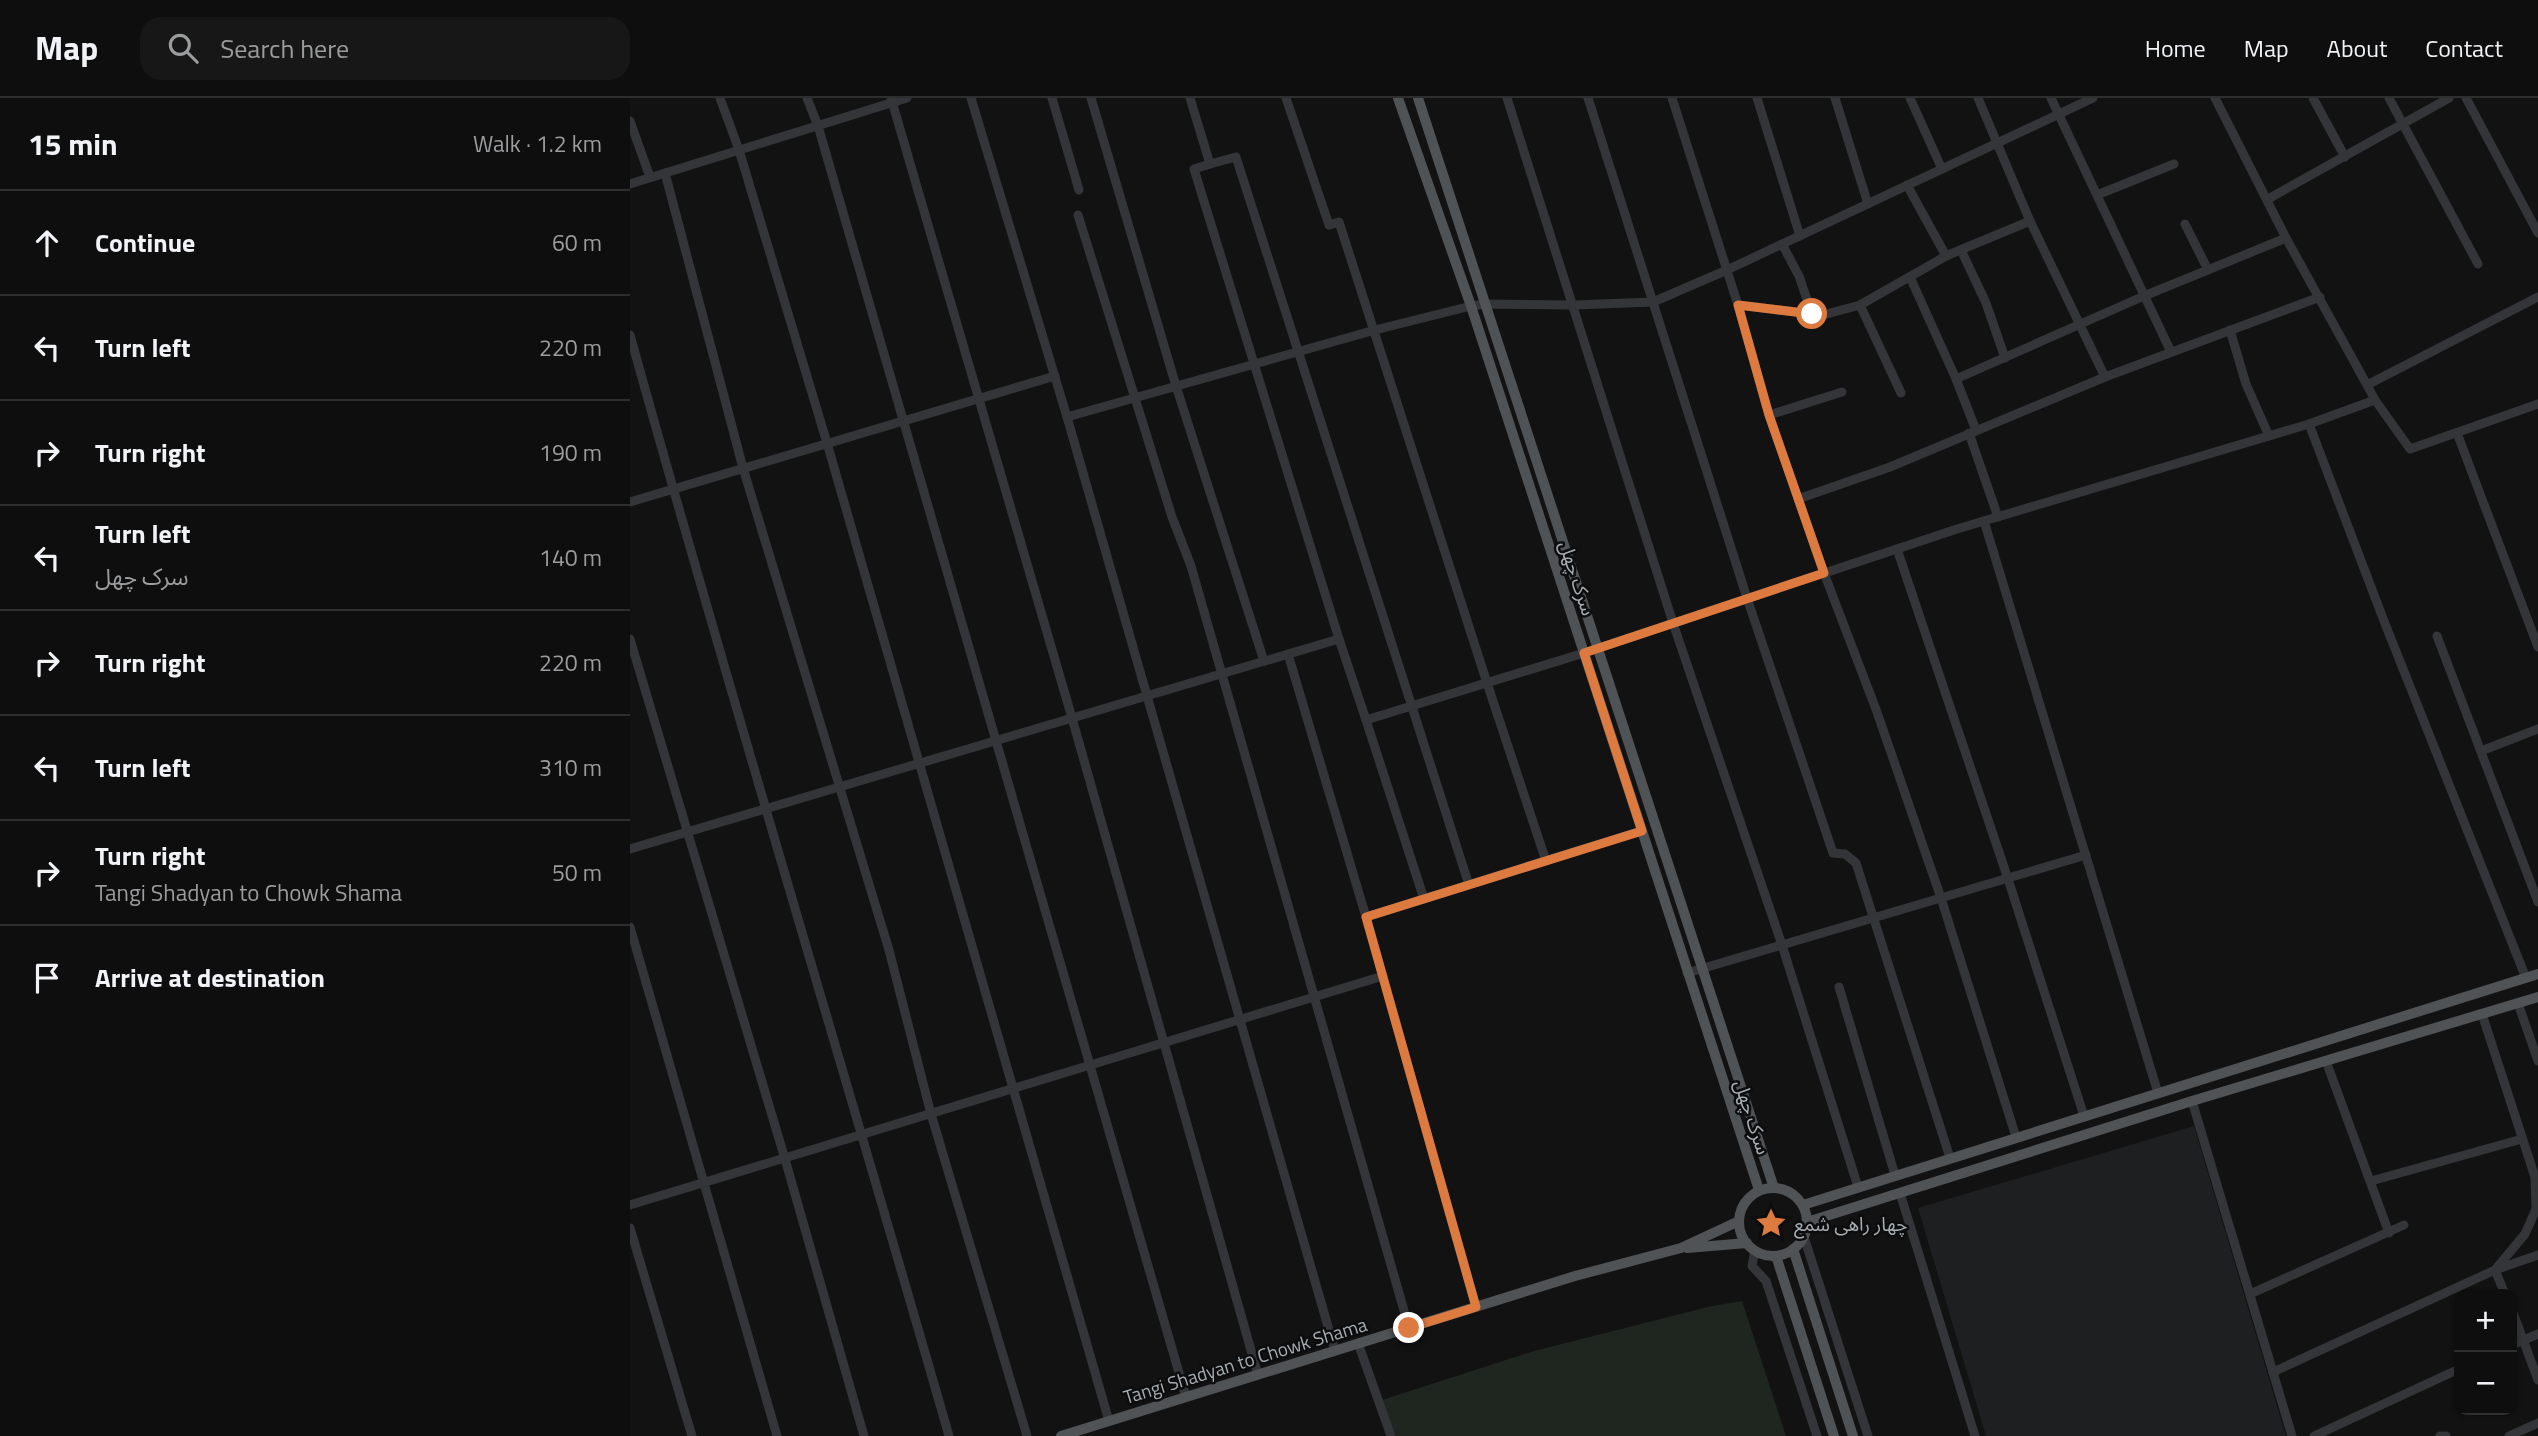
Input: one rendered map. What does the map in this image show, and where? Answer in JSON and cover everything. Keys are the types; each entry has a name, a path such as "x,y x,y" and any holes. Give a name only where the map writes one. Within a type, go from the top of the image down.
{"main road":[{"name":"سرک چهل","path":"1398,98 1471,306 1759,1191"},
{"path":"1418,98 1774,1188"},
{"path":"1803,1205 2538,974"},
{"path":"1807,1222 2326,1060 2538,997"},
{"path":"1774,1188 1784,1189 1795,1195 1803,1205 1807,1222 1804,1237 1793,1249 1776,1256 1765,1255 1751,1246 1741,1232 1739,1221 1745,1203 1759,1191 1774,1188"},
{"path":"1681,1248 1739,1221"},
{"path":"1681,1248 1751,1246"},
{"name":"Tangi Shadyan to Chowk Shama","path":"1061,1436 1575,1276 1681,1248"},
{"path":"1793,1249 1853,1436"},
{"path":"1776,1256 1834,1436"}],"street":[{"path":"720,98 739,150 827,443 1109,1421"},
{"path":"807,98 818,126 905,420 1186,1397"},
{"path":"630,184 818,126 892,100 907,98"},
{"path":"971,98 1067,417 1335,1351"},
{"path":"1052,98 1079,190"},
{"path":"1091,98 1176,387 1264,661"},
{"path":"1189,98 1210,164"},
{"path":"1286,98 1329,225 1339,222 1486,683 1546,861"},
{"path":"1507,98 1673,623 1782,945 1858,1186"},
{"path":"1588,98 1747,598 1833,853 1844,854 1856,863 1950,1158"},
{"path":"1672,98 1738,305 1769,415 1824,573 1877,712 1941,898 2016,1137"},
{"path":"1757,98 1800,236"},
{"path":"1835,98 1868,204"},
{"path":"1910,98 1942,169"},
{"path":"1978,98 2030,221 2105,377"},
{"path":"2051,98 2171,352"},
{"path":"1067,417 1375,330 1471,306 1653,302 2093,98"},
{"path":"2215,98 2286,238 2375,400 2410,449 2538,404"},
{"path":"2313,98 2345,157"},
{"path":"2389,98 2478,264"},
{"path":"2269,200 2449,98"},
{"path":"2466,98 2538,233"},
{"path":"892,100 1072,718 1258,1375"},
{"path":"630,121 650,177"},
{"path":"1424,899 1339,639 1194,169 1210,164 1236,157 1469,885"},
{"path":"2097,195 2174,164"},
{"path":"665,173 743,468 889,950 931,1114 1027,1436"},
{"path":"1907,185 1946,256"},
{"path":"1078,215 1172,517 1191,566 1409,1328"},
{"path":"1738,305 1823,315 1860,305 1946,256 2030,221"},
{"path":"2185,224 2208,270"},
{"path":"1955,379 2144,296 2286,238"},
{"path":"1782,244 1799,276 1812,314"},
{"path":"1961,250 1986,303 2005,358"},
{"path":"1910,277 1955,379 1998,517"},
{"path":"1798,499 1890,467 2105,377 2320,297"},
{"path":"2367,385 2538,297"},
{"path":"1860,305 1901,393"},
{"path":"2230,330 2246,384 2269,436"},
{"path":"630,335 948,1436"},
{"path":"630,502 1055,376"},
{"path":"1769,415 1842,392"},
{"path":"1366,720 1584,653 1984,521 2309,424 2375,400"},
{"path":"2309,424 2526,978"},
{"path":"2457,433 2538,647"},
{"path":"1984,521 2158,1093"},
{"path":"1897,549 2084,1116"},
{"path":"2437,636 2538,902"},
{"path":"630,639 785,1158 864,1436"},
{"path":"630,849 1339,639"},
{"path":"1288,654 1383,976 1476,1307"},
{"path":"2481,751 2538,729"},
{"path":"1366,917 1642,831"},
{"path":"1687,973 2086,855"},
{"path":"630,926 777,1436"},
{"path":"630,1205 1383,976"},
{"path":"1839,987 1895,1175"},
{"path":"2518,1003 2538,1060"},
{"path":"2482,1014 2535,1177 2536,1209 2525,1234 2495,1270"},
{"path":"2326,1060 2389,1233"},
{"path":"2193,1101 2292,1436"},
{"path":"2371,1181 2522,1139"},
{"path":"1900,1193 1975,1436"},
{"path":"2250,1294 2404,1225"},
{"path":"630,1228 692,1436"},
{"path":"1804,1237 1868,1436"},
{"path":"1751,1246 1752,1266 1766,1281 1817,1436"},
{"path":"2273,1372 2495,1270 2538,1255"},
{"path":"2495,1270 2503,1289"},
{"path":"2517,1322 2538,1380"},
{"path":"2517,1343 2538,1334"},
{"path":"1358,1343 1391,1436"},
{"path":"2314,1436 2454,1371"},
{"path":"2509,1436 2538,1423"},
{"path":"2440,1436 2446,1436"}],"shaded area":[{"path":"2194,1126 2286,1436 1986,1436 1918,1208"},
{"path":"1742,1301 1786,1436 1396,1436 1382,1400 1534,1351 1712,1306"}],"place":[{"name":"چهار راهی شمع","path":"1771,1223"}],"route":[{"path":"1409,1328 1476,1307 1366,917 1642,831 1584,653 1824,573 1769,415 1738,305 1812,314"}]}
